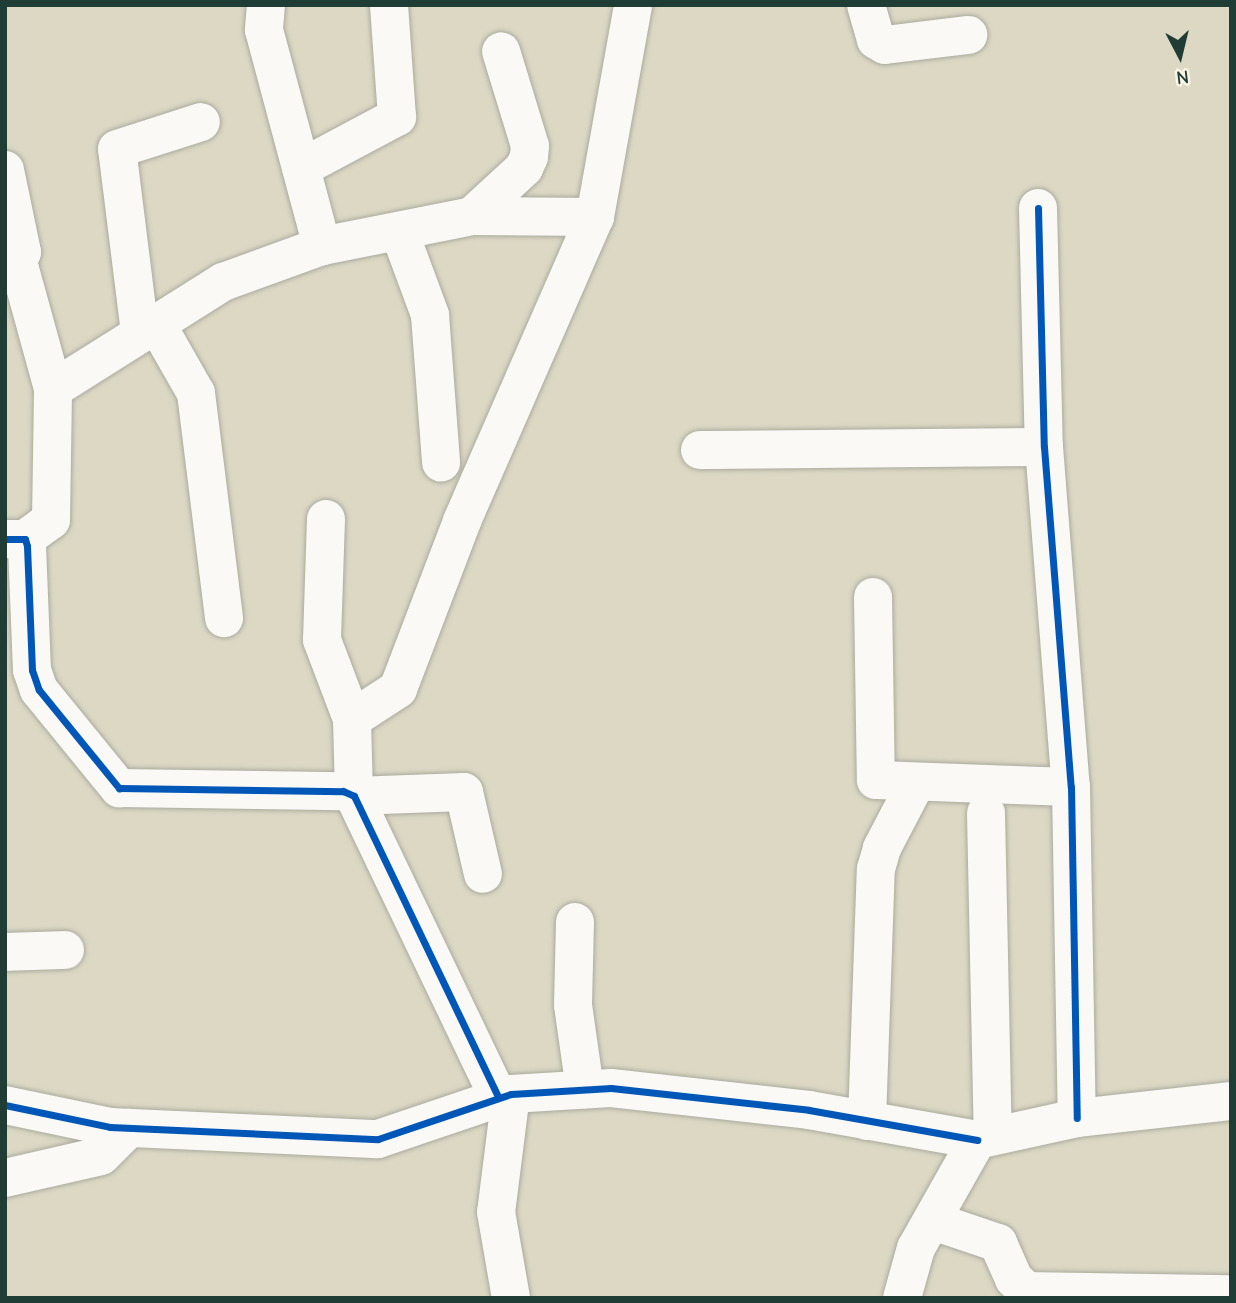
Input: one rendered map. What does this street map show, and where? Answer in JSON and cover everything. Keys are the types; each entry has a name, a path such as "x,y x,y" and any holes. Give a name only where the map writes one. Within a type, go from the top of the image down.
{"street":[{"path":"265,5 264,30 322,246"},
{"path":"301,168 397,117 389,5"},
{"path":"352,719 398,689 461,521 595,218 634,5"},
{"path":"866,5 876,40 885,45 968,35"},
{"path":"472,216 524,168 529,157 530,146 501,51"},
{"path":"201,122 117,149 148,328 196,393 224,618"},
{"path":"5,170 22,252 11,264 19,323 53,389 51,520 15,539 35,682 119,788 343,791 355,796 464,792 483,874"},
{"path":"1038,208 1044,447 1071,787 1077,1118"},
{"path":"53,389 223,282 322,246 472,216 595,218"},
{"path":"400,231 430,315 441,463"},
{"path":"700,450 1044,447"},
{"path":"326,519 321,640 352,719 355,796 504,1095 496,1212 511,1298"},
{"path":"873,597 873,771 876,780 1071,787"},
{"path":"867,1121 876,869 881,848 916,783"},
{"path":"902,1298 916,1248 985,1137 986,813"},
{"path":"575,922 573,1004 585,1089"},
{"path":"5,952 65,950"},
{"path":"5,1105 129,1128 378,1139 504,1095 585,1089 637,1091 985,1137 1077,1118 1231,1101"},
{"path":"5,1178 101,1156 129,1128"},
{"path":"933,1221 998,1243 1014,1279 1027,1291 1227,1294"}],"cycle path":[{"path":"1038,208 1044,447 1071,787 1077,1118"},
{"path":"5,539 25,539 27,546 32,670 39,690 119,788 343,791 354,796 498,1097"},
{"path":"5,1105 110,1127 378,1139 511,1094 611,1088 809,1110 977,1140"}]}
